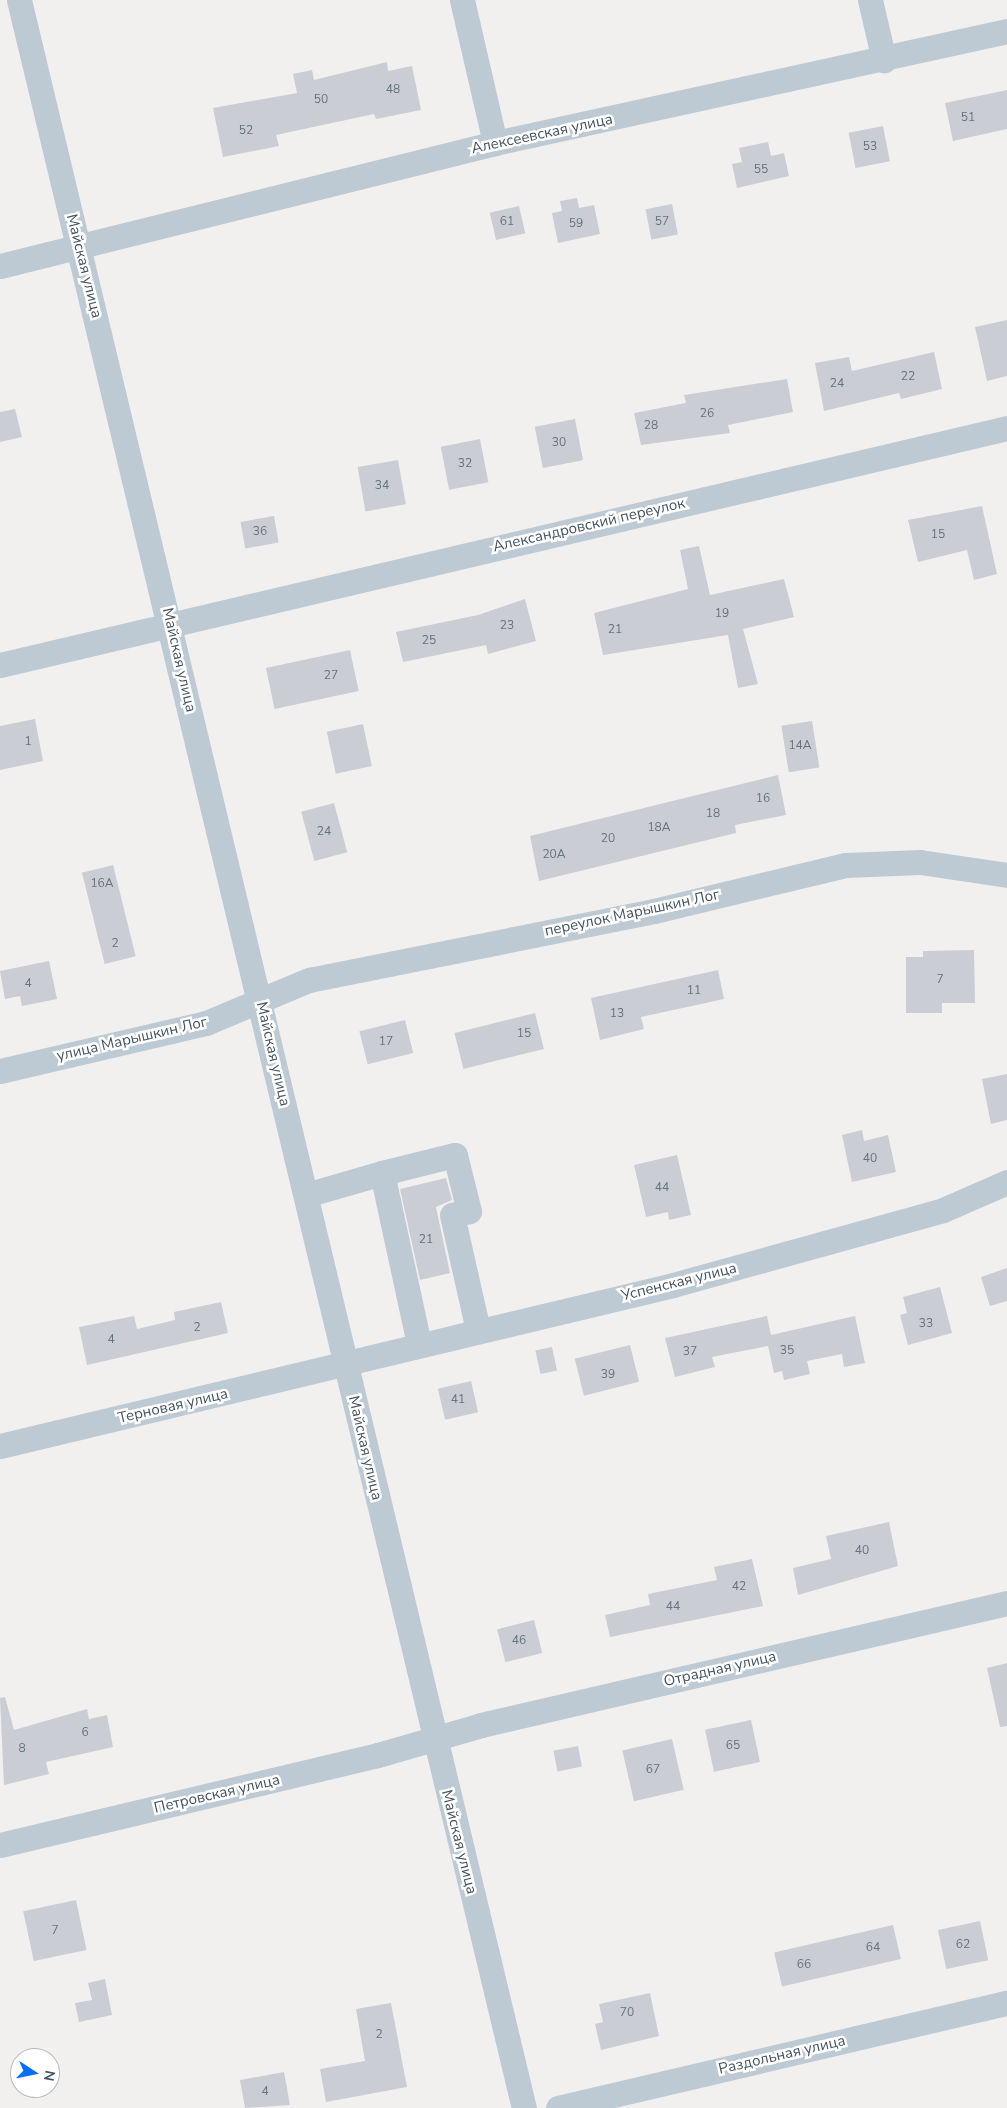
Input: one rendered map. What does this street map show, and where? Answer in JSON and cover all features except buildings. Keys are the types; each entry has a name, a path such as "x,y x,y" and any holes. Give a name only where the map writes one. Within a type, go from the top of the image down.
{"street":[{"name":"Майская улица","path":"19,0 171,624 261,1000 433,1738 524,2108"},
{"path":"462,0 495,143"},
{"path":"870,0 884,60"},
{"name":"Алексеевская улица","path":"0,266 80,248 495,143 884,60 1007,31"},
{"name":"Александровский переулок","path":"0,665 1007,428"},
{"name":"переулок Марышкин Лог","path":"261,1000 309,980 654,911 846,865 920,862 1007,875"},
{"name":"улица Марышкин Лог","path":"0,1070 206,1023 261,1000"},
{"path":"306,1195 382,1173 455,1155 469,1212 452,1215 478,1330"},
{"path":"382,1173 420,1344"},
{"name":"Успенская улица","path":"346,1366 420,1344 673,1285 934,1212 1007,1182"},
{"name":"Терновая улица","path":"0,1446 346,1366"},
{"name":"Отрадная улица","path":"433,1738 1007,1604"},
{"name":"Петровская улица","path":"0,1845 378,1755 433,1738"},
{"name":"Раздольная улица","path":"558,2108 1007,2002"}]}
